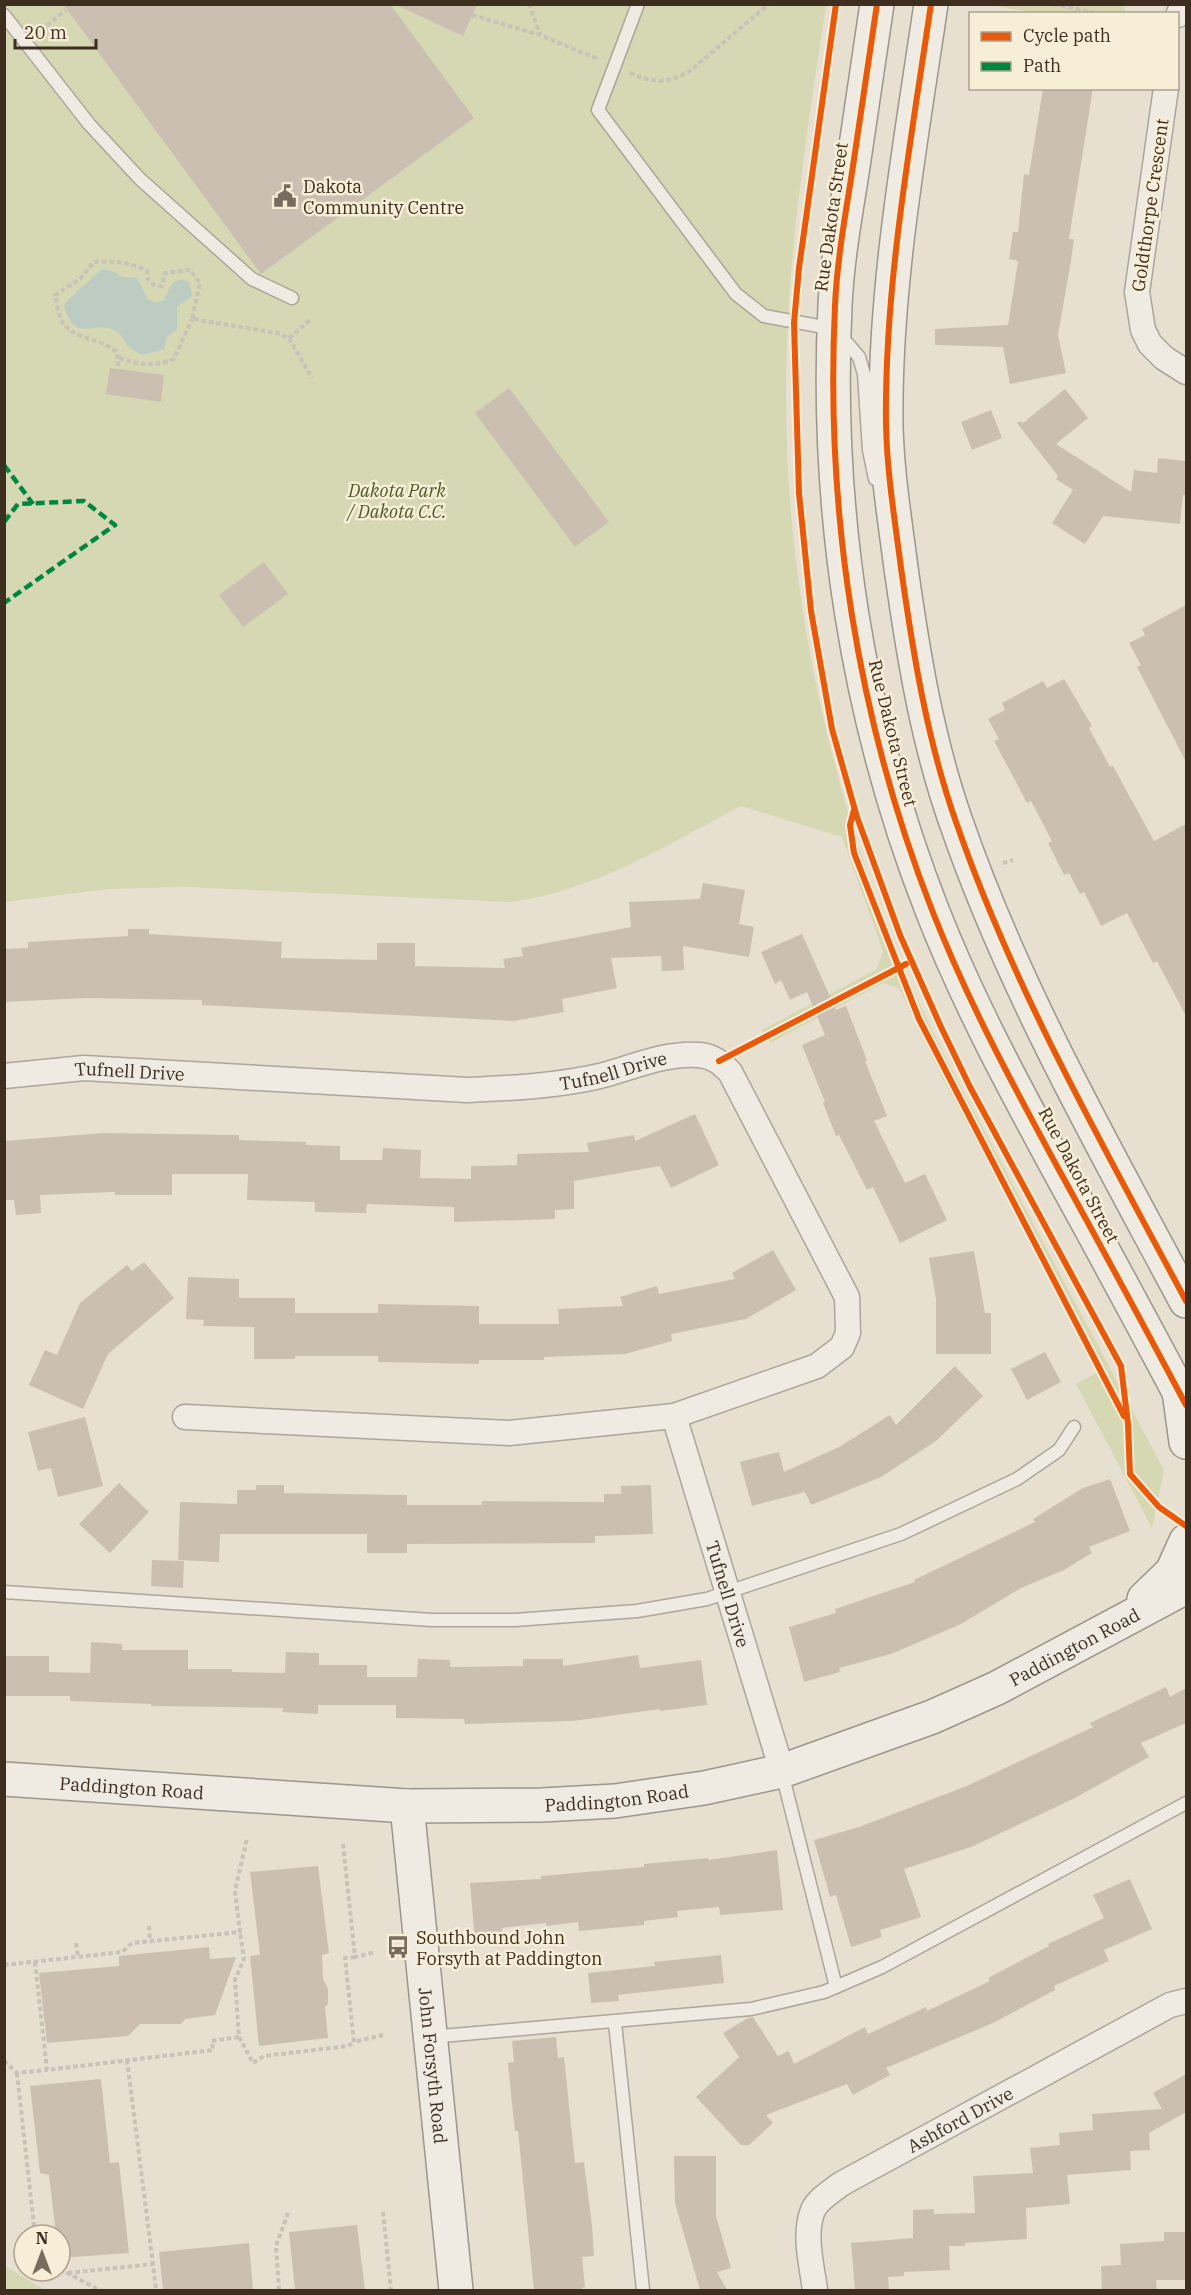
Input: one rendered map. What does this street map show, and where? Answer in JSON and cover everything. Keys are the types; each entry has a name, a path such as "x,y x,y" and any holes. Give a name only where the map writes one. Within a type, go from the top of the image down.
{"main road":[{"name":"Rue Dakota Street","path":"877,4 843,229 835,329 838,490 848,597 874,729 908,846 945,942 986,1031 1183,1398"},
{"name":"Rue Dakota Street","path":"931,4 896,263 886,425 893,511 922,695 959,830 1034,1011 1186,1301"},
{"path":"1183,1398 1186,1442"},
{"path":"1116,1625 1172,1572 1186,1541"},
{"name":"Paddington Road","path":"4,1779 407,1806 542,1805 615,1801 704,1788 782,1771 943,1712 997,1688 1186,1587"},
{"name":"John Forsyth Road","path":"407,1806 456,2290"}],"street":[{"name":"Goldthorpe Crescent","path":"1167,90 1137,292 1143,330 1150,344 1164,358 1186,372"},
{"name":"Tufnell Drive","path":"4,1076 84,1068 467,1090 527,1087 598,1077 684,1055 708,1056 719,1061 730,1072 847,1297 848,1333 842,1347 817,1366 674,1416 509,1433 185,1417"},
{"name":"Tufnell Drive","path":"674,1416 782,1771"},
{"name":"Ashford Drive","path":"815,2290 809,2239 813,2209 824,2196 841,2184 1170,2005 1186,2001"}],"lane":[{"path":"638,4 598,110 736,294 764,316 835,329 859,357 864,374 869,450 876,483 893,511"},
{"path":"4,15 89,124 140,179 252,279 292,298"},
{"path":"4,1592 463,1621 592,1616 707,1599 901,1534 1017,1479 1059,1450 1074,1427"},
{"path":"782,1771 836,1987"},
{"path":"430,2037 615,2023 751,2009 836,1987 882,1967 1186,1803"},
{"path":"615,2023 643,2290"}],"path":[{"path":"529,4 540,35"},
{"path":"1054,4 1091,12"},
{"path":"118,366 120,358 117,351 109,345 70,330 62,322 55,295 80,279 94,262 110,261 137,265 147,271 148,279 154,285 162,286 165,273 190,270 200,283 192,319 174,359 159,365 142,366 120,358"},
{"path":"192,319 277,333 289,338 312,378"},
{"path":"289,338 310,320"},
{"path":"247,1838 235,1891 244,1959 235,1980 239,2037 253,2063 264,2056 348,2046 354,2042 383,2035"},
{"path":"343,1844 355,1957"},
{"path":"149,1926 150,1941"},
{"path":"4,1965 122,1952 132,1943 240,1932"},
{"path":"76,1943 78,1957"},
{"path":"354,2042 345,1958 375,1952"},
{"path":"34,1962 46,2070"},
{"path":"17,2073 213,2050 212,2041 239,2037"},
{"path":"127,2060 156,2290"},
{"path":"4,2061 17,2073 34,2223"},
{"path":"383,2212 391,2290"},
{"path":"279,2290 276,2246 288,2213"},
{"path":"72,2273 153,2264"},
{"path":"72,2275 99,2290"}],"green space":[{"path":"1112,4 1125,7 1125,12 1029,12 991,5"},
{"name":"Dakota Park / Dakota C.C.","path":"5,5 826,5 794,245 786,391 793,532 814,673 829,742 848,811 870,879 906,974 960,1085 1164,1470 1152,1528 1076,1384 1098,1372 942,1077 899,988 883,983 770,1043 762,1030 877,969 883,951 842,837 741,806 657,851 602,877 543,896 511,902 184,887 109,889 5,902"},
{"path":"4,2266 12,2270 12,2283 33,2283 45,2290 5,2290"}],"shaded area":[{"path":"102,269 115,272 122,277 137,278 148,299 155,303 164,300 170,287 176,281 185,280 190,283 192,296 177,307 177,329 167,337 164,349 143,355 132,350 116,331 99,327 79,328 74,325 64,306"}],"building":[{"name":"Dakota Community Centre","path":"63,4 390,4 474,118 261,274"},
{"path":"394,4 477,4 463,36"},
{"path":"1043,90 1093,90 1069,239 1074,239 1058,335 1066,373 1010,384 1003,347 935,345 935,329 1008,325 1018,261 1009,259 1013,232 1018,232 1024,174 1029,175"},
{"path":"110,368 164,375 161,402 106,394"},
{"path":"509,388 609,522 575,547 475,413"},
{"path":"1065,389 1088,418 1056,444 1131,492 1134,470 1157,473 1158,458 1186,461 1186,496 1183,495 1180,524 1103,516 1085,544 1052,523 1073,490 1056,479 1058,476 1017,423 1019,421 1023,423"},
{"path":"991,410 1002,438 972,450 961,422"},
{"path":"264,562 288,594 243,627 219,595"},
{"path":"1186,605 1186,762 1137,667 1141,665 1129,643 1145,635 1142,629"},
{"path":"1064,679 1092,726 1089,728 1110,767 1113,766 1154,841 1186,824 1186,1016 1157,961 1153,963 1127,913 1101,926 1084,892 1080,894 1069,873 1064,875 1048,843 1052,841 1031,801 1027,803 994,741 999,739 988,719 1005,710 1002,703 1043,681 1047,688"},
{"path":"703,883 745,890 739,924 754,927 749,957 683,946 684,970 662,971 661,956 611,958 617,988 562,999 564,1012 514,1021 202,1005 202,1000 86,998 4,1002 4,949 28,948 28,942 128,936 128,929 149,929 149,934 282,942 281,958 377,960 377,943 415,943 415,966 505,968 503,959 523,956 521,948 631,927 629,902 700,899"},
{"path":"802,934 836,1010 846,1006 887,1116 874,1121 905,1183 925,1174 947,1220 900,1243 873,1187 867,1190 839,1135 836,1136 823,1103 825,1102 802,1045 825,1035 807,992 790,1000 781,980 775,984 761,952"},
{"path":"695,1114 719,1165 671,1188 660,1166 574,1181 574,1209 555,1210 555,1219 454,1222 454,1207 367,1204 366,1213 315,1212 315,1202 247,1200 248,1174 172,1174 172,1195 115,1195 115,1192 40,1195 41,1213 16,1215 14,1200 4,1200 4,1141 104,1133 239,1135 239,1140 306,1142 306,1145 340,1146 340,1160 382,1160 383,1148 421,1150 420,1178 471,1179 471,1166 517,1165 517,1154 589,1152 587,1143 634,1135 635,1141"},
{"path":"773,1250 796,1290 746,1319 671,1334 672,1341 625,1354 544,1357 544,1360 479,1360 479,1364 378,1362 378,1356 295,1356 295,1359 254,1359 254,1327 203,1326 204,1320 186,1319 188,1277 239,1279 239,1298 295,1298 295,1313 378,1313 378,1304 479,1306 479,1324 559,1324 558,1309 623,1306 620,1297 657,1286 659,1294 735,1279 732,1273"},
{"path":"974,1251 985,1313 991,1313 991,1354 936,1354 936,1299 929,1258"},
{"path":"144,1262 174,1298 108,1354 83,1409 29,1385 45,1350 57,1355 80,1303 127,1265 132,1271"},
{"path":"1045,1352 1061,1382 1027,1400 1011,1369"},
{"path":"955,1366 983,1396 936,1441 881,1477 811,1505 805,1492 752,1506 740,1462 779,1452 784,1472 839,1447 890,1415 896,1425"},
{"path":"85,1417 103,1486 58,1497 51,1468 38,1471 28,1432"},
{"path":"1110,1479 1130,1531 1089,1547 1092,1553 1064,1570 1021,1588 961,1624 891,1654 839,1668 840,1672 804,1682 789,1627 836,1613 835,1609 915,1582 914,1580 1035,1522 1033,1519 1083,1488"},
{"path":"119,1483 149,1512 110,1553 79,1524"},
{"path":"256,1485 284,1485 284,1493 407,1495 407,1505 482,1505 482,1501 604,1502 604,1494 621,1494 621,1486 651,1485 653,1534 595,1536 595,1543 407,1544 407,1553 367,1553 367,1534 220,1534 219,1562 178,1560 180,1502 237,1504 237,1490 256,1490"},
{"path":"152,1560 184,1561 183,1588 151,1586"},
{"path":"91,1642 122,1644 122,1650 188,1650 188,1669 232,1669 232,1672 285,1673 286,1652 319,1653 319,1665 367,1665 367,1677 417,1677 418,1659 450,1660 450,1667 523,1666 523,1659 563,1659 563,1666 638,1655 640,1668 701,1660 707,1705 573,1721 465,1724 464,1719 396,1718 396,1705 318,1705 318,1714 282,1712 283,1708 151,1706 151,1704 70,1701 70,1696 4,1696 4,1656 49,1656 49,1672 90,1673"},
{"path":"1166,1687 1170,1697 1186,1688 1186,1723 1141,1743 1149,1757 1073,1799 971,1847 904,1869 921,1917 880,1930 882,1937 851,1947 836,1895 830,1897 814,1840 859,1827 967,1786 1093,1727 1090,1723"},
{"path":"777,1850 783,1910 720,1915 719,1907 677,1911 678,1917 644,1921 644,1925 579,1931 578,1922 546,1926 546,1923 502,1928 503,1939 475,1941 470,1883 541,1879 541,1876 644,1867 644,1864 708,1858 709,1860"},
{"path":"318,1866 329,1953 322,1955 323,1979 328,1989 328,2004 325,2007 328,2038 259,2046 250,1956 260,1955 250,1872"},
{"path":"1130,1879 1152,1929 1104,1950 1109,1961 1054,1986 1055,1990 993,2023 886,2068 890,2075 853,2095 847,2084 766,2115 773,2123 749,2145 741,2145 696,2097 739,2057 723,2033 748,2018 753,2017 778,2056 789,2051 794,2064 865,2027 868,2034 926,2007 927,2011 990,1981 988,1978 1049,1946 1048,1944 1104,1918 1093,1895"},
{"path":"209,1947 210,1959 236,1957 215,2015 185,2019 181,2024 140,2024 128,2036 47,2043 39,1973 119,1966 119,1956"},
{"path":"721,1955 724,1983 618,1995 619,2001 591,2003 588,1973 655,1966 654,1962"},
{"path":"556,2037 558,2058 564,2057 575,2163 584,2162 592,2226 594,2256 582,2257 585,2287 582,2290 534,2290 518,2131 515,2131 511,2095 508,2063 514,2062 512,2041"},
{"path":"1186,2074 1186,2112 1149,2133 1150,2150 1130,2151 1131,2170 1067,2175 1070,2204 1026,2208 1027,2239 949,2246 950,2270 904,2272 904,2276 888,2277 889,2290 855,2290 851,2243 913,2238 913,2210 934,2209 934,2214 975,2213 973,2176 1033,2173 1030,2148 1060,2145 1059,2133 1093,2130 1092,2114 1162,2109 1153,2093"},
{"path":"101,2079 110,2163 119,2162 129,2253 72,2257 72,2223 55,2223 49,2175 40,2173 30,2086"},
{"path":"674,2156 716,2156 716,2216 731,2268 717,2272 727,2290 700,2290 675,2203"},
{"path":"357,2225 365,2290 295,2290 289,2232"},
{"path":"1164,2232 1186,2232 1186,2280 1156,2280 1157,2290 1102,2290 1101,2266 1121,2265 1120,2244 1164,2241"},
{"path":"249,2243 253,2290 163,2290 159,2252"}],"marked path":[{"path":"4,465 33,504"},
{"path":"4,522 18,504 84,501 115,525 4,603"}],"cycle path":[{"path":"836,4 799,268 794,323 799,493 811,611 832,729 857,817 900,935 941,1027 970,1087 1121,1366 1128,1424 1130,1474 1159,1507 1186,1526"},
{"path":"877,4 842,236 835,306 833,383 835,460 842,537 852,613 866,689 884,764 906,838 932,910 960,977 991,1042 1186,1405"},
{"path":"931,4 907,161 894,267 889,320 886,425 894,515 922,696 937,760 956,822 1005,946 1032,1006 1092,1125 1186,1301"},
{"path":"854,810 850,825 854,853 919,1019 1124,1416"},
{"path":"719,1061 906,964"}],"place":[{"name":"Dakota Community Centre","path":"285,196"},
{"name":"Southbound John Forsyth at Paddington","path":"398,1947"}]}
